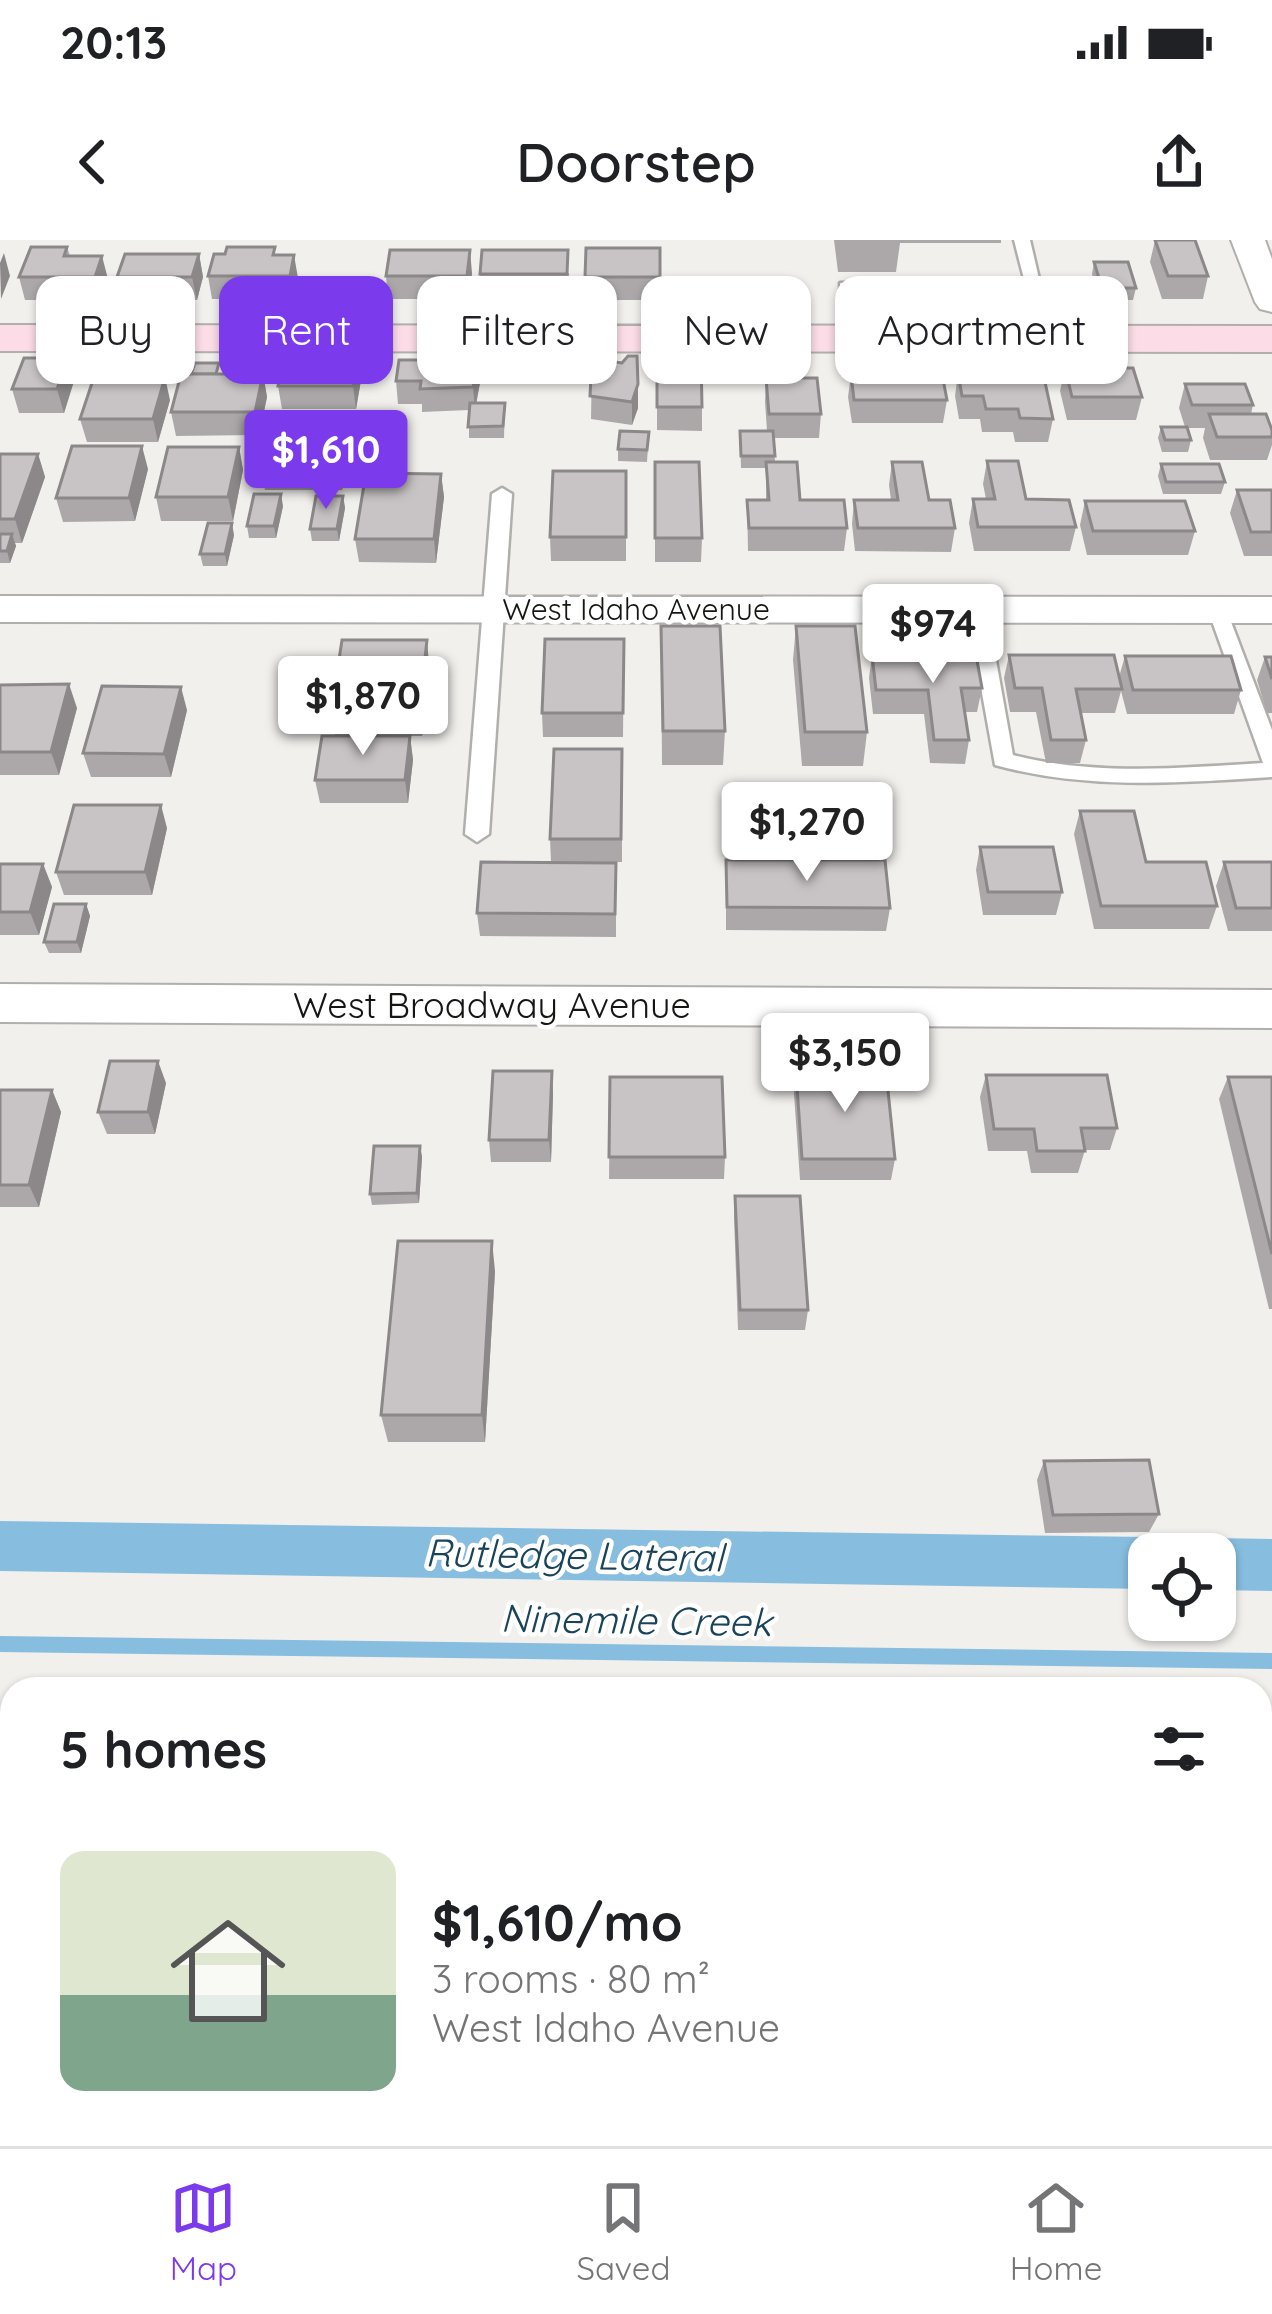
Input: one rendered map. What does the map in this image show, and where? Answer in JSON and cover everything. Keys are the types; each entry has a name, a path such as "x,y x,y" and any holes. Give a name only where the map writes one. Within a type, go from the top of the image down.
{"street":[{"path":"1248,240 1272,302"},
{"path":"0,338 835,338"},
{"path":"1128,338 1272,339"},
{"name":"West Idaho Avenue","path":"0,609 1272,610"},
{"name":"West Broadway Avenue","path":"0,1003 1272,1009"}],"lane":[{"path":"1022,240 1032,276"},
{"path":"477,834 502,494"},
{"path":"977,610 1003,760 1036,771 1089,775 1272,770"},
{"path":"1218,610 1272,760"}],"building":[{"path":"1155,240 1195,240 1208,276 1168,276"},
{"path":"31,247 67,247 64,256 102,256 95,276 19,277"},
{"path":"227,247 275,247 273,255 294,255 290,276 208,276 214,254 225,254"},
{"path":"586,248 660,248 660,276 585,276"},
{"path":"390,250 470,250 467,276 386,276"},
{"path":"482,250 568,250 567,274 480,274"},
{"path":"125,254 199,254 192,276 117,276"},
{"path":"1094,262 1128,262 1136,288 1128,288 1128,276 1098,276"},
{"path":"628,356 637,356 638,384 632,402 590,396 591,384 617,384 617,362"},
{"path":"24,358 36,358 36,384 59,384 57,389 12,389"},
{"path":"399,360 417,360 417,381 396,381"},
{"path":"195,363 219,363 216,374 195,374"},
{"path":"1128,368 1133,368 1142,397 1072,397 1069,384 1128,384"},
{"path":"195,374 219,374 219,384 261,384 255,412 171,412 178,384 195,384"},
{"path":"811,378 817,378 821,414 769,414 766,384 811,384"},
{"path":"92,384 163,384 153,419 80,419"},
{"path":"278,384 353,384 353,386"},
{"path":"421,384 474,384 473,387 420,389"},
{"path":"657,384 702,384 702,407 657,407"},
{"path":"852,384 944,384 947,400 854,400"},
{"path":"960,384 1045,384 1053,419 1020,418 1018,409 986,409 983,396 962,396"},
{"path":"1185,384 1245,384 1253,405 1192,405"},
{"path":"470,403 505,403 503,426 468,427"},
{"path":"1209,414 1266,414 1272,437 1217,437"},
{"path":"270,422 346,422 339,467 261,467"},
{"path":"1161,427 1187,427 1191,440 1165,440"},
{"path":"620,431 649,432 647,450 618,449"},
{"path":"740,431 773,431 775,456 741,456"},
{"path":"363,439 393,439 390,457 360,457"},
{"path":"72,446 142,446 129,498 56,498"},
{"path":"168,447 239,447 228,497 156,497"},
{"path":"0,454 38,454 15,519 0,519"},
{"path":"987,461 1018,461 1026,499 1069,500 1076,527 978,527 973,499 995,499"},
{"path":"655,462 699,462 702,538 655,538"},
{"path":"766,462 797,462 800,500 844,500 847,528 749,528 747,500 769,500"},
{"path":"892,462 922,462 929,500 950,500 955,528 858,528 854,500 898,500"},
{"path":"1161,464 1219,464 1225,482 1166,482"},
{"path":"553,471 626,471 626,537 550,537"},
{"path":"366,473 441,474 434,539 355,539"},
{"path":"1237,490 1272,490 1272,532 1251,532"},
{"path":"254,494 281,494 274,526 247,526"},
{"path":"316,496 343,496 337,529 310,529"},
{"path":"1085,501 1185,501 1195,531 1093,531"},
{"path":"208,523 232,523 225,554 200,554"},
{"path":"0,534 12,534 7,551 0,551"},
{"path":"661,626 720,626 725,731 663,731"},
{"path":"796,626 855,626 867,732 805,732"},
{"path":"545,639 624,639 623,713 542,713"},
{"path":"342,640 427,640 419,712 331,712"},
{"path":"872,655 976,655 982,688 961,688 969,740 934,740 928,690 876,690"},
{"path":"1009,655 1114,655 1122,689 1076,689 1086,740 1051,740 1042,688 1015,688"},
{"path":"1125,656 1231,656 1241,690 1133,690"},
{"path":"69,684 51,752 0,752 0,685"},
{"path":"102,686 181,687 164,754 83,753"},
{"path":"322,736 410,736 405,780 315,780"},
{"path":"554,749 622,749 621,839 550,839"},
{"path":"74,805 161,805 145,872 56,872"},
{"path":"1080,811 1134,811 1146,862 1206,862 1217,906 1101,906"},
{"path":"980,847 1053,847 1062,892 988,892"},
{"path":"726,860 885,860 890,908 727,907"},
{"path":"481,862 616,863 615,914 477,913"},
{"path":"1224,862 1272,862 1272,908 1236,908"},
{"path":"0,864 43,864 30,912 0,912"},
{"path":"54,904 86,904 77,942 44,942"},
{"path":"110,1061 158,1061 148,1112 98,1112"},
{"path":"493,1071 552,1071 549,1140 489,1140"},
{"path":"796,1071 886,1071 895,1159 802,1159"},
{"path":"986,1075 1107,1075 1117,1128 1081,1128 1085,1151 1037,1151 1034,1129 994,1129"},
{"path":"610,1077 722,1077 725,1157 609,1157"},
{"path":"1228,1077 1272,1077 1272,1254"},
{"path":"0,1090 52,1090 29,1185 0,1185"},
{"path":"374,1146 420,1146 417,1193 370,1194"},
{"path":"735,1196 800,1196 808,1310 740,1310"},
{"path":"398,1241 492,1241 482,1415 381,1415"},
{"path":"1149,1460 1159,1514 1053,1515 1044,1461"}],"waterway":[{"name":"Rutledge Lateral","path":"0,1546 1128,1563"},
{"name":"Rutledge Lateral","path":"1236,1564 1272,1565"},
{"name":"Ninemile Creek","path":"0,1644 1272,1661"}]}
